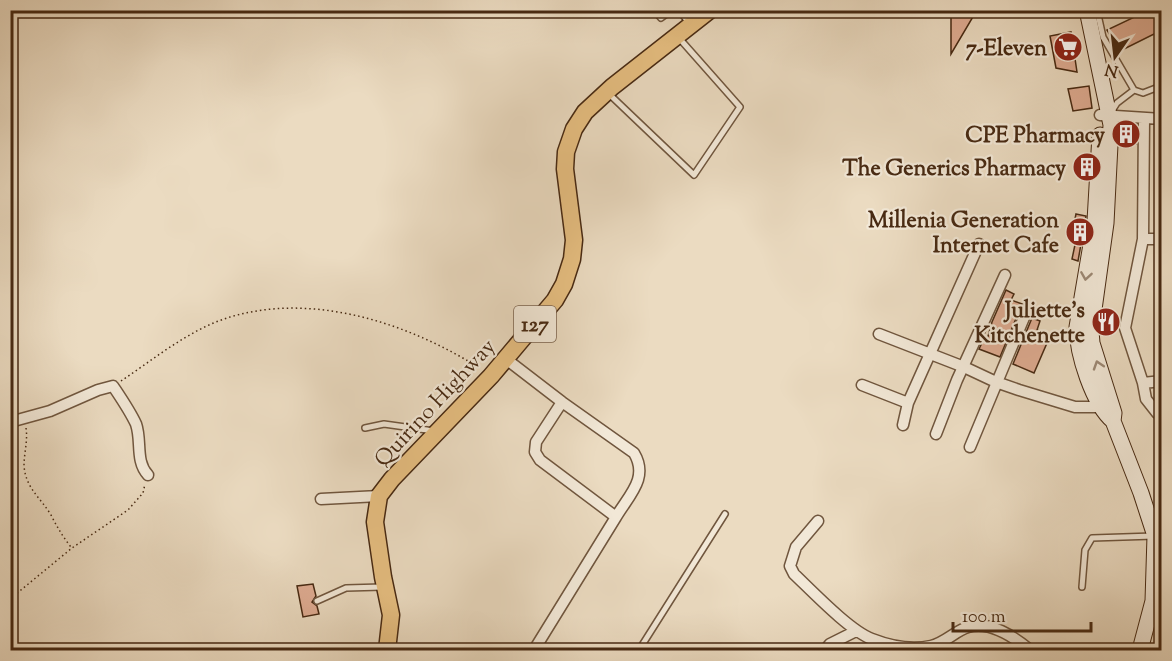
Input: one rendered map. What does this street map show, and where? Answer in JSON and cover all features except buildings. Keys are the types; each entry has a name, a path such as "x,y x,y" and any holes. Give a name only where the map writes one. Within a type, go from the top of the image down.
{"main road":[{"name":"Quirino Highway","path":"387,651 391,615 375,522 379,496 392,479 491,376 555,300 570,272 574,240 566,152 574,129 585,112 710,10"}],"street":[{"path":"1078,10 1105,115"},
{"path":"1087,10 1105,115 1095,221 1077,327 1077,343 1108,412 1158,536 1153,601 1140,651"},
{"path":"1105,115 1161,119"},
{"path":"1144,119 1143,239 1125,328 1143,382 1146,399 1161,415"},
{"path":"1143,239 1161,239"},
{"path":"903,425 908,403 979,244"},
{"path":"936,434 1005,275"},
{"path":"970,447 1028,308"},
{"path":"879,334 996,382 1075,406 1108,412"},
{"path":"506,359 634,453 640,464 641,475 534,651"},
{"path":"1143,382 1161,381"},
{"path":"862,385 908,403"},
{"path":"15,420 50,411 112,386 136,424 141,462 148,476"},
{"path":"562,402 536,442 535,452 540,460 616,517"},
{"path":"321,499 379,496"},
{"path":"818,521 796,547 790,566 794,574 856,631 870,639 916,648 933,645 968,627 987,626 1015,638 1030,651"},
{"path":"825,651 830,644 856,631"}],"lane":[{"path":"654,10 661,18 672,10"},
{"path":"679,10 691,25"},
{"path":"1097,10 1103,37 1134,90 1143,93 1161,86"},
{"path":"607,92 694,175 740,107 677,35"},
{"path":"1105,115 1134,90"},
{"path":"365,428 384,424 439,432"},
{"path":"639,651 725,514"},
{"path":"1082,587 1085,550 1092,538 1158,536"},
{"path":"317,601 346,588 385,588"}],"path":[{"path":"112,386 175,345 211,325 250,312 269,308 295,307 329,311 396,326 457,354 491,376"},
{"path":"15,420 27,431 24,466 29,483 37,499 51,514 61,534 72,548"},
{"path":"10,598 72,548 136,503 143,493 148,476"}],"place":[{"name":"7-Eleven","path":"1068,47"},
{"name":"CPE Pharmacy","path":"1126,134"},
{"name":"The Generics Pharmacy","path":"1087,167"},
{"name":"Millenia Generation Internet Cafe","path":"1080,232"},
{"name":"Juliette's Kitchenette","path":"1106,322"}]}
